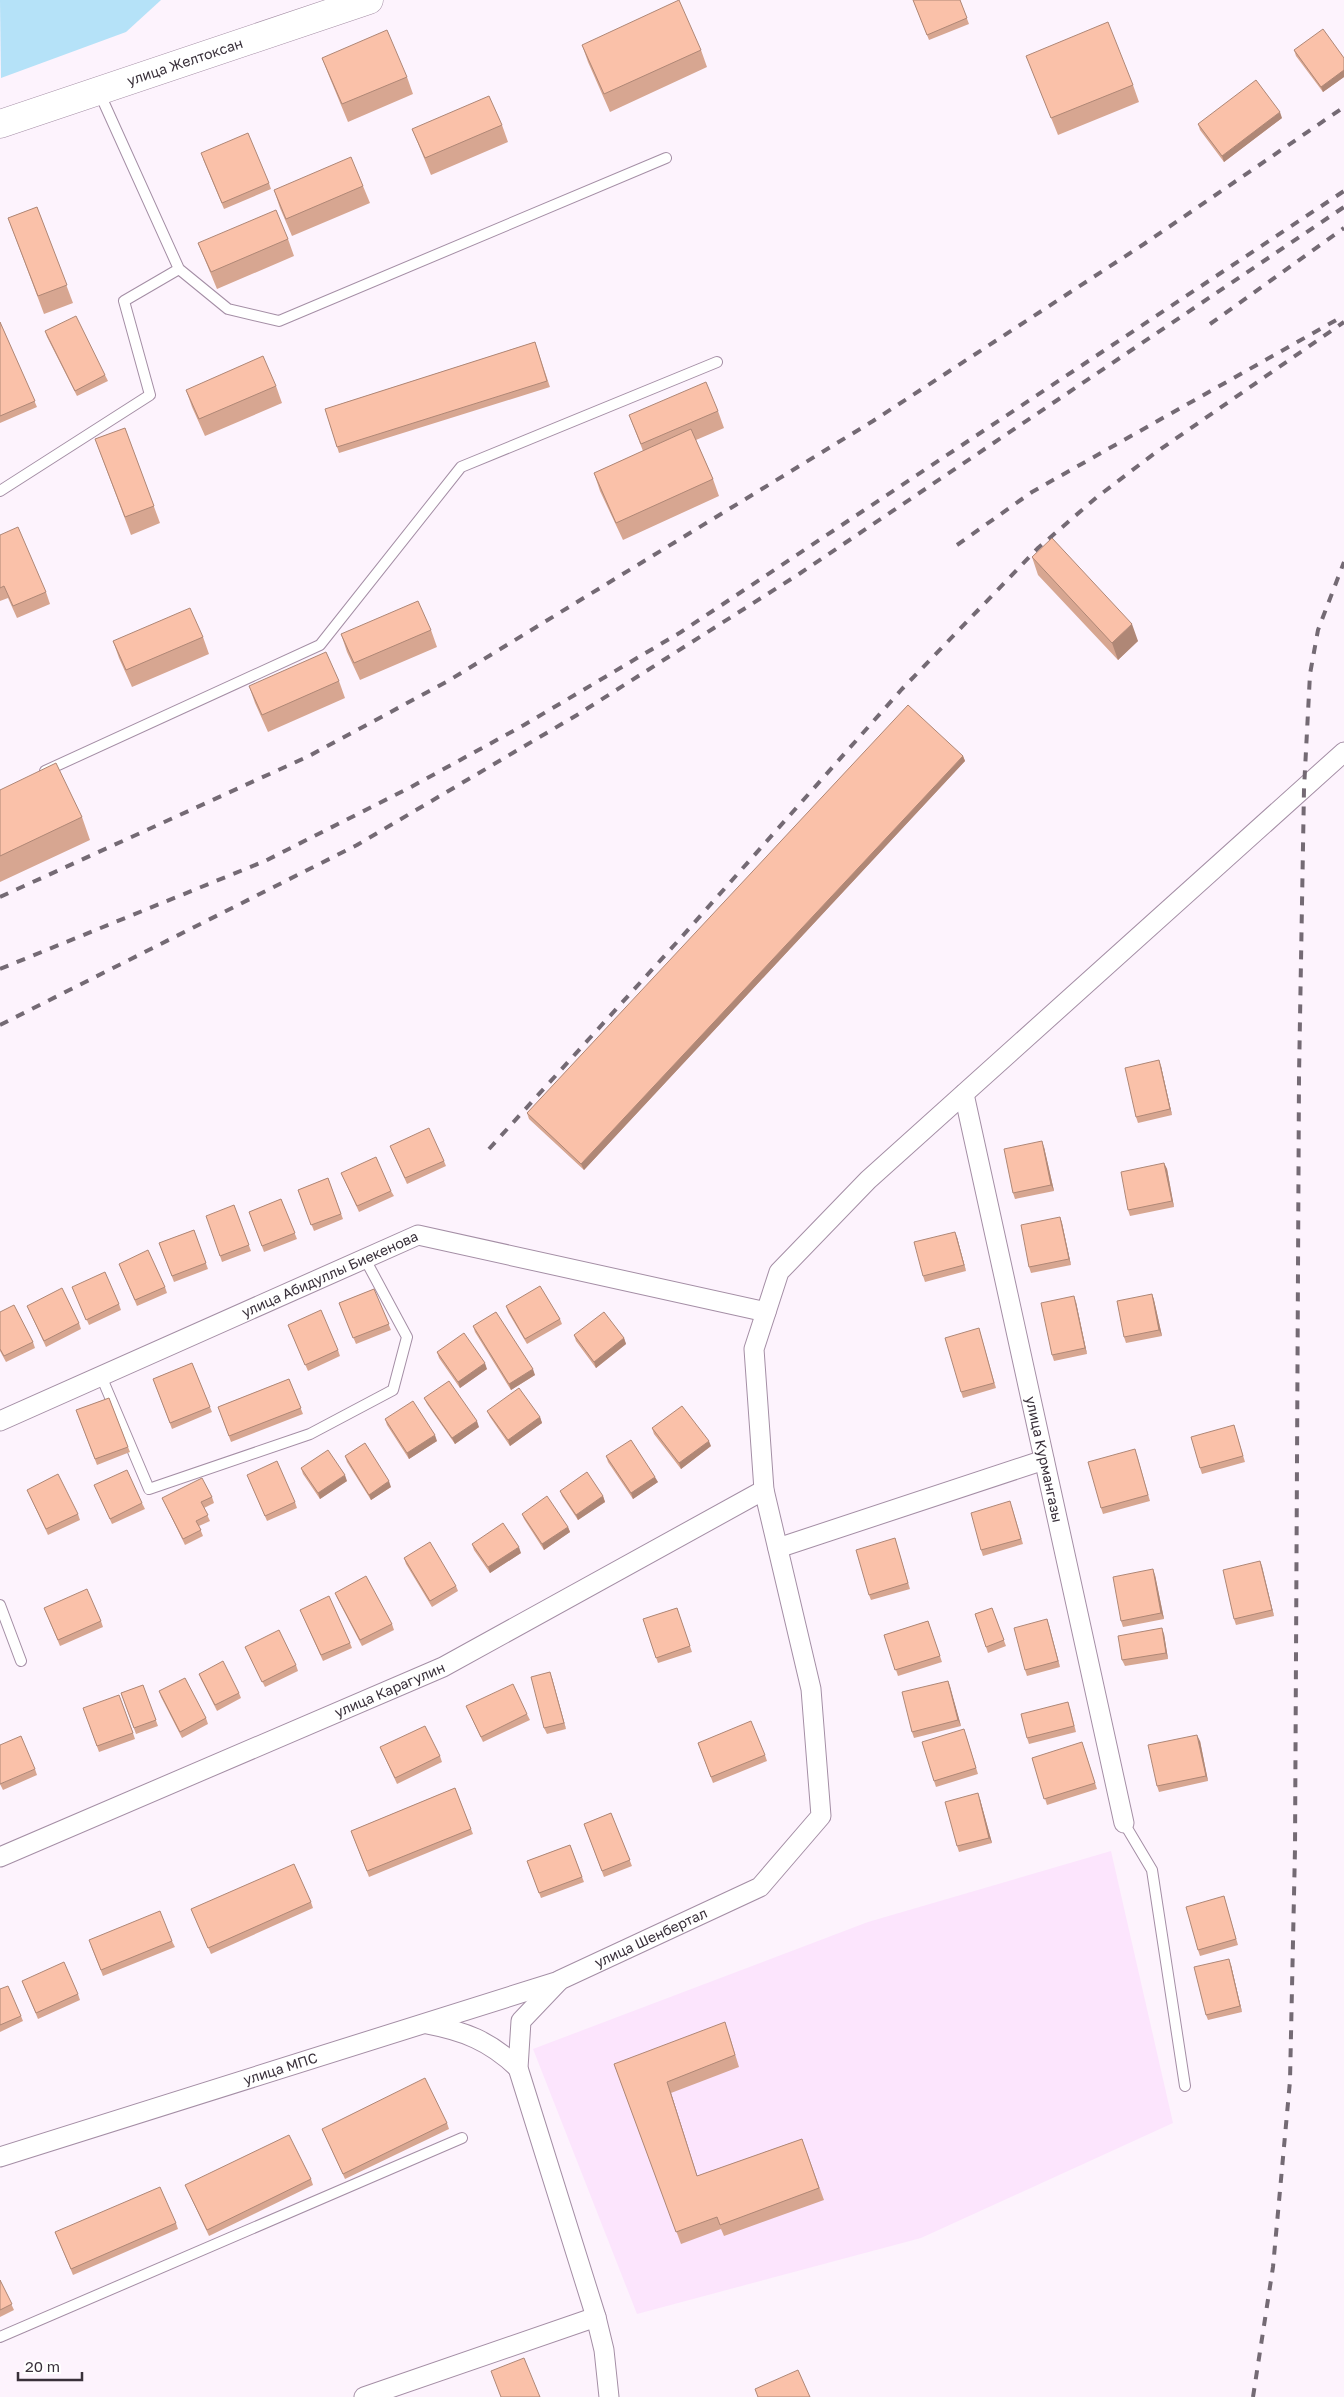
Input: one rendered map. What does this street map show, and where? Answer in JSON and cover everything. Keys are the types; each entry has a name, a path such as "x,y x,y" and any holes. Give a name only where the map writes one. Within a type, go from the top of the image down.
{"main road":[{"name":"улица Желтоксан","path":"0,124 369,0"}],"street":[{"name":"улица Шенбертал","path":"609,2397 604,2350 596,2318 518,2068 521,2021 560,1980 760,1887 821,1816 811,1689 764,1490 754,1349 778,1272 868,1180 1344,752"},
{"name":"улица Курмангазы","path":"964,1094 1124,1824"},
{"name":"улица Абидуллы Биекенова","path":"0,1421 418,1235 766,1312"},
{"path":"778,1548 1044,1460"},
{"name":"улица Карагулин","path":"0,1857 443,1667 764,1490"},
{"name":"улица МПС","path":"0,2157 560,1980"},
{"path":"425,2023 456,2030 479,2039 501,2052 518,2068"},
{"path":"364,2397 596,2318"}],"lane":[{"path":"99,91 178,269 228,309 279,321 666,158"},
{"path":"0,491 150,395 124,301 178,269"},
{"path":"36,776 320,645 461,467 717,362"},
{"path":"101,1376 149,1490 310,1434 393,1390 406,1337 365,1259"},
{"path":"0,1605 21,1661"},
{"path":"1124,1824 1152,1870 1185,2086"},
{"path":"0,2337 462,2138"}],"shaded area":[{"path":"1111,1851 1173,2123 921,2238 637,2314 533,2049 868,1922"}],"water":[{"path":"0,0 161,0 126,32 1,78"}],"building":[{"path":"679,0 701,50 604,94 582,45"},
{"path":"913,0 960,0 967,18 927,35"},
{"path":"1108,22 1133,85 1051,118 1026,56"},
{"path":"1323,29 1344,58 1344,70 1321,87 1294,50"},
{"path":"387,30 407,77 342,104 322,58"},
{"path":"1256,80 1280,112 1222,156 1198,124"},
{"path":"489,96 502,125 425,158 412,129"},
{"path":"248,133 269,183 222,203 201,153"},
{"path":"351,157 363,186 286,219 274,190"},
{"path":"37,207 67,285 38,296 8,218"},
{"path":"276,210 288,239 211,272 198,243"},
{"path":"76,316 105,375 75,391 45,331"},
{"path":"0,322 35,401 0,416"},
{"path":"535,342 547,381 337,447 325,409"},
{"path":"263,356 276,386 199,419 186,390"},
{"path":"706,382 718,411 641,444 629,415"},
{"path":"125,428 154,506 125,517 95,439"},
{"path":"691,429 713,479 616,523 594,473"},
{"path":"18,527 46,592 13,606 4,586 0,588 0,535"},
{"path":"1052,538 1132,624 1112,643 1032,557"},
{"path":"418,601 431,630 354,663 341,634"},
{"path":"190,608 203,637 126,670 113,641"},
{"path":"326,652 339,681 262,715 249,686"},
{"path":"908,705 963,756 581,1164 527,1113"},
{"path":"56,763 82,817 0,856 0,790"},
{"path":"1159,1060 1170,1109 1136,1117 1125,1068"},
{"path":"429,1128 444,1161 405,1178 390,1146"},
{"path":"1042,1141 1051,1185 1013,1193 1004,1149"},
{"path":"376,1157 391,1191 357,1206 341,1173"},
{"path":"1164,1163 1172,1201 1128,1210 1121,1172"},
{"path":"328,1178 341,1214 311,1225 298,1190"},
{"path":"281,1199 295,1233 262,1246 249,1212"},
{"path":"234,1205 249,1245 220,1256 206,1216"},
{"path":"1060,1217 1069,1259 1029,1267 1021,1225"},
{"path":"194,1230 206,1263 172,1276 159,1243"},
{"path":"955,1232 964,1265 923,1276 914,1242"},
{"path":"148,1250 165,1287 135,1300 119,1264"},
{"path":"105,1272 119,1304 86,1320 72,1287"},
{"path":"540,1286 560,1319 525,1339 506,1306"},
{"path":"62,1288 79,1323 44,1341 27,1306"},
{"path":"374,1289 389,1324 353,1338 339,1303"},
{"path":"1152,1294 1159,1330 1124,1337 1117,1301"},
{"path":"1074,1296 1085,1348 1052,1355 1041,1303"},
{"path":"14,1305 33,1342 4,1356 0,1349 0,1312"},
{"path":"321,1310 338,1350 305,1365 288,1325"},
{"path":"496,1312 533,1369 509,1384 473,1326"},
{"path":"604,1312 624,1338 594,1362 574,1335"},
{"path":"979,1328 994,1383 961,1392 945,1338"},
{"path":"464,1333 485,1363 458,1382 437,1352"},
{"path":"192,1363 210,1407 170,1423 153,1379"},
{"path":"289,1379 301,1408 229,1436 218,1407"},
{"path":"449,1381 477,1421 452,1438 424,1398"},
{"path":"519,1388 540,1417 508,1440 487,1411"},
{"path":"109,1398 128,1447 95,1459 76,1410"},
{"path":"413,1401 435,1435 407,1453 385,1419"},
{"path":"682,1406 709,1441 679,1463 652,1428"},
{"path":"1234,1425 1243,1456 1200,1468 1191,1437"},
{"path":"631,1440 655,1477 631,1493 606,1456"},
{"path":"365,1443 389,1481 369,1495 345,1456"},
{"path":"1135,1449 1148,1495 1101,1508 1088,1462"},
{"path":"328,1450 345,1475 318,1493 301,1468"},
{"path":"277,1461 295,1502 265,1516 247,1475"},
{"path":"127,1470 142,1503 110,1519 94,1485"},
{"path":"587,1472 603,1496 576,1515 560,1491"},
{"path":"58,1474 78,1514 46,1529 27,1490"},
{"path":"202,1478 212,1497 201,1502 208,1515 196,1521 201,1530 183,1539 162,1498"},
{"path":"547,1496 568,1527 542,1544 522,1514"},
{"path":"1010,1501 1021,1539 981,1550 971,1513"},
{"path":"503,1523 519,1547 488,1567 472,1544"},
{"path":"895,1538 908,1583 869,1595 856,1550"},
{"path":"430,1542 456,1586 430,1601 404,1558"},
{"path":"1260,1561 1272,1610 1234,1619 1223,1570"},
{"path":"1153,1569 1161,1613 1121,1621 1113,1577"},
{"path":"366,1576 392,1624 360,1640 335,1593"},
{"path":"87,1589 101,1621 58,1640 44,1608"},
{"path":"329,1596 350,1643 321,1655 300,1610"},
{"path":"677,1608 690,1646 656,1658 643,1619"},
{"path":"992,1608 1004,1640 986,1647 975,1614"},
{"path":"1047,1619 1058,1661 1025,1670 1014,1628"},
{"path":"928,1621 940,1656 895,1670 884,1635"},
{"path":"1162,1628 1166,1653 1122,1660 1118,1636"},
{"path":"279,1630 296,1665 262,1682 245,1647"},
{"path":"223,1661 239,1693 215,1705 199,1674"},
{"path":"550,1672 564,1723 544,1728 531,1677"},
{"path":"185,1678 206,1718 180,1732 159,1691"},
{"path":"948,1681 958,1720 912,1732 902,1692"},
{"path":"513,1684 527,1714 481,1737 466,1706"},
{"path":"143,1685 156,1720 134,1728 121,1693"},
{"path":"119,1695 133,1733 97,1746 83,1708"},
{"path":"1068,1702 1074,1726 1027,1738 1021,1714"},
{"path":"751,1721 765,1755 711,1777 698,1743"},
{"path":"425,1726 440,1756 395,1778 380,1747"},
{"path":"964,1729 976,1768 934,1781 922,1742"},
{"path":"1197,1735 1206,1776 1157,1786 1148,1745"},
{"path":"21,1736 35,1769 0,1784 0,1745"},
{"path":"1082,1742 1095,1783 1044,1799 1032,1758"},
{"path":"455,1788 471,1829 367,1871 351,1831"},
{"path":"978,1793 989,1838 957,1846 945,1802"},
{"path":"611,1813 630,1860 602,1871 584,1824"},
{"path":"570,1845 582,1877 539,1893 527,1861"},
{"path":"294,1864 311,1902 208,1948 191,1909"},
{"path":"1224,1896 1236,1939 1198,1950 1186,1907"},
{"path":"160,1911 172,1941 101,1970 89,1940"},
{"path":"1229,1959 1240,2006 1206,2015 1194,1967"},
{"path":"64,1962 78,1994 36,2013 22,1981"},
{"path":"8,1986 21,2016 0,2025 0,1989"},
{"path":"725,2022 735,2055 667,2082 697,2176 802,2139 819,2188 720,2225 717,2217 676,2232 614,2064"},
{"path":"425,2078 447,2123 343,2174 322,2129"},
{"path":"289,2135 311,2179 207,2230 185,2185"},
{"path":"160,2187 176,2223 71,2269 55,2232"},
{"path":"0,2280 12,2304 0,2310"},
{"path":"524,2358 540,2397 501,2397 491,2371"},
{"path":"798,2370 810,2397 758,2397 755,2389"}],"railway":[{"path":"0,897 309,756 448,681 873,421 1144,244 1344,107"},
{"path":"0,969 265,861 411,787 524,725 681,632 1344,191"},
{"path":"0,1025 357,845 577,715 799,574 1344,207"},
{"path":"1210,324 1344,228"},
{"path":"957,545 1032,492 1338,319"},
{"path":"489,1149 678,941 902,689 1038,548 1097,497 1155,453 1344,322"},
{"path":"1253,2397 1273,2267 1290,2081 1295,1849 1299,1076 1304,789 1310,674 1318,630 1344,562"}]}
